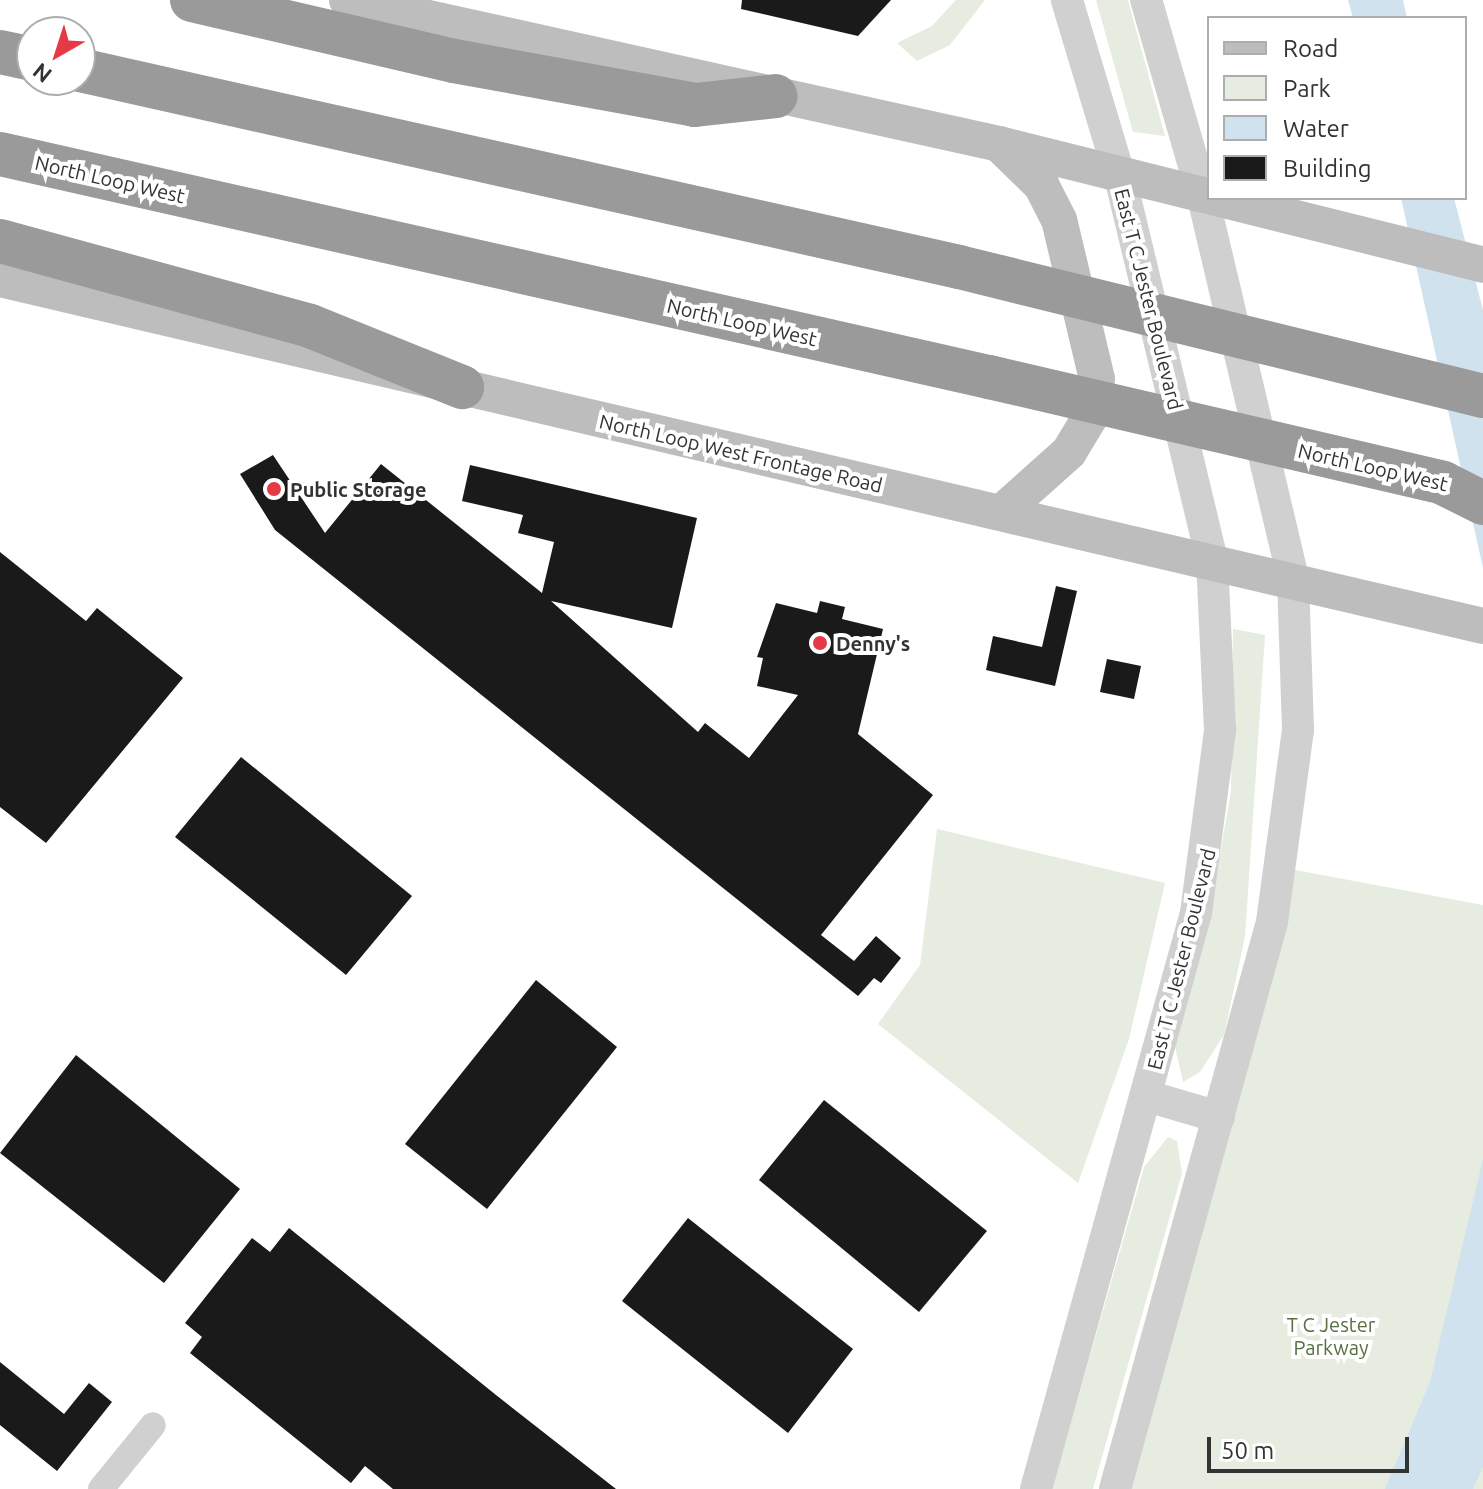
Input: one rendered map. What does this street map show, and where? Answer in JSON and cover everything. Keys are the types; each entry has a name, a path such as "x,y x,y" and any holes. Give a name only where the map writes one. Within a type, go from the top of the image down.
{"highway":[{"path":"192,0 695,105 776,96"},
{"path":"96,74 959,267 1483,396"},
{"name":"North Loop West","path":"0,154 1463,487 1483,503"},
{"path":"0,241 310,326 462,387"}],"main road":[{"path":"347,0 999,144 1207,198"},
{"path":"999,144 1042,186 1059,220 1097,379 1090,417 1069,452 1002,512"},
{"path":"1215,200 1483,265"},
{"name":"North Loop West Frontage Road","path":"0,279 1293,578 1483,626"}],"street":[{"name":"East T C Jester Boulevard","path":"1036,1489 1196,913 1217,790 1221,694 1212,560 1120,177 1067,0"},
{"path":"1115,1489 1219,1117 1289,837 1298,730 1293,578 1203,197 1146,0"},
{"path":"1147,1096 1219,1117"},
{"path":"101,1489 153,1425"}],"green space":[{"path":"956,0 985,0 950,45 917,61 897,43 932,26"},
{"path":"1096,0 1128,0 1165,136 1133,132"},
{"path":"1233,629 1265,635 1245,937 1224,1035 1200,1072 1183,1082 1172,1034 1211,907 1231,791"},
{"path":"937,829 1165,883 1129,1039 1078,1183 878,1024 920,965"},
{"name":"T C Jester Parkway","path":"1295,870 1483,905 1483,1489 1128,1489"},
{"path":"1168,1137 1177,1141 1182,1173 1093,1489 1052,1489 1144,1167"}],"water":[{"path":"1348,0 1403,0 1407,16 1352,16"},
{"path":"1401,200 1455,200 1483,310 1483,568"},
{"path":"1483,1159 1483,1467 1473,1489 1385,1489 1430,1382"}],"building":[{"path":"742,0 891,0 858,36 741,9"},
{"path":"273,455 325,533 381,464 542,593 554,542 518,533 523,515 462,501 470,465 697,518 672,628 551,601 698,732 705,723 749,758 798,695 757,686 763,658 757,657 776,603 817,613 820,601 845,607 842,619 883,629 858,734 933,795 821,935 854,961 876,936 901,958 881,983 874,978 858,996 275,530 240,474"},
{"path":"0,552 86,621 97,608 183,678 46,843 0,807"},
{"path":"1056,586 1077,591 1055,686 986,670 993,636 1042,647"},
{"path":"1107,659 1141,666 1134,699 1100,692"},
{"path":"241,757 412,896 346,975 175,837"},
{"path":"536,980 617,1047 487,1209 405,1144"},
{"path":"76,1055 240,1189 164,1283 0,1153"},
{"path":"824,1100 987,1231 919,1312 759,1180"},
{"path":"688,1218 853,1349 788,1433 622,1301"},
{"path":"289,1228 616,1489 393,1489 365,1466 351,1483 190,1353 202,1337 185,1323 252,1238 270,1252"},
{"path":"0,1362 64,1414 89,1383 112,1402 57,1471 0,1425"}],"place":[{"name":"Public Storage","path":"274,489"},
{"name":"Denny's","path":"820,643"}]}
